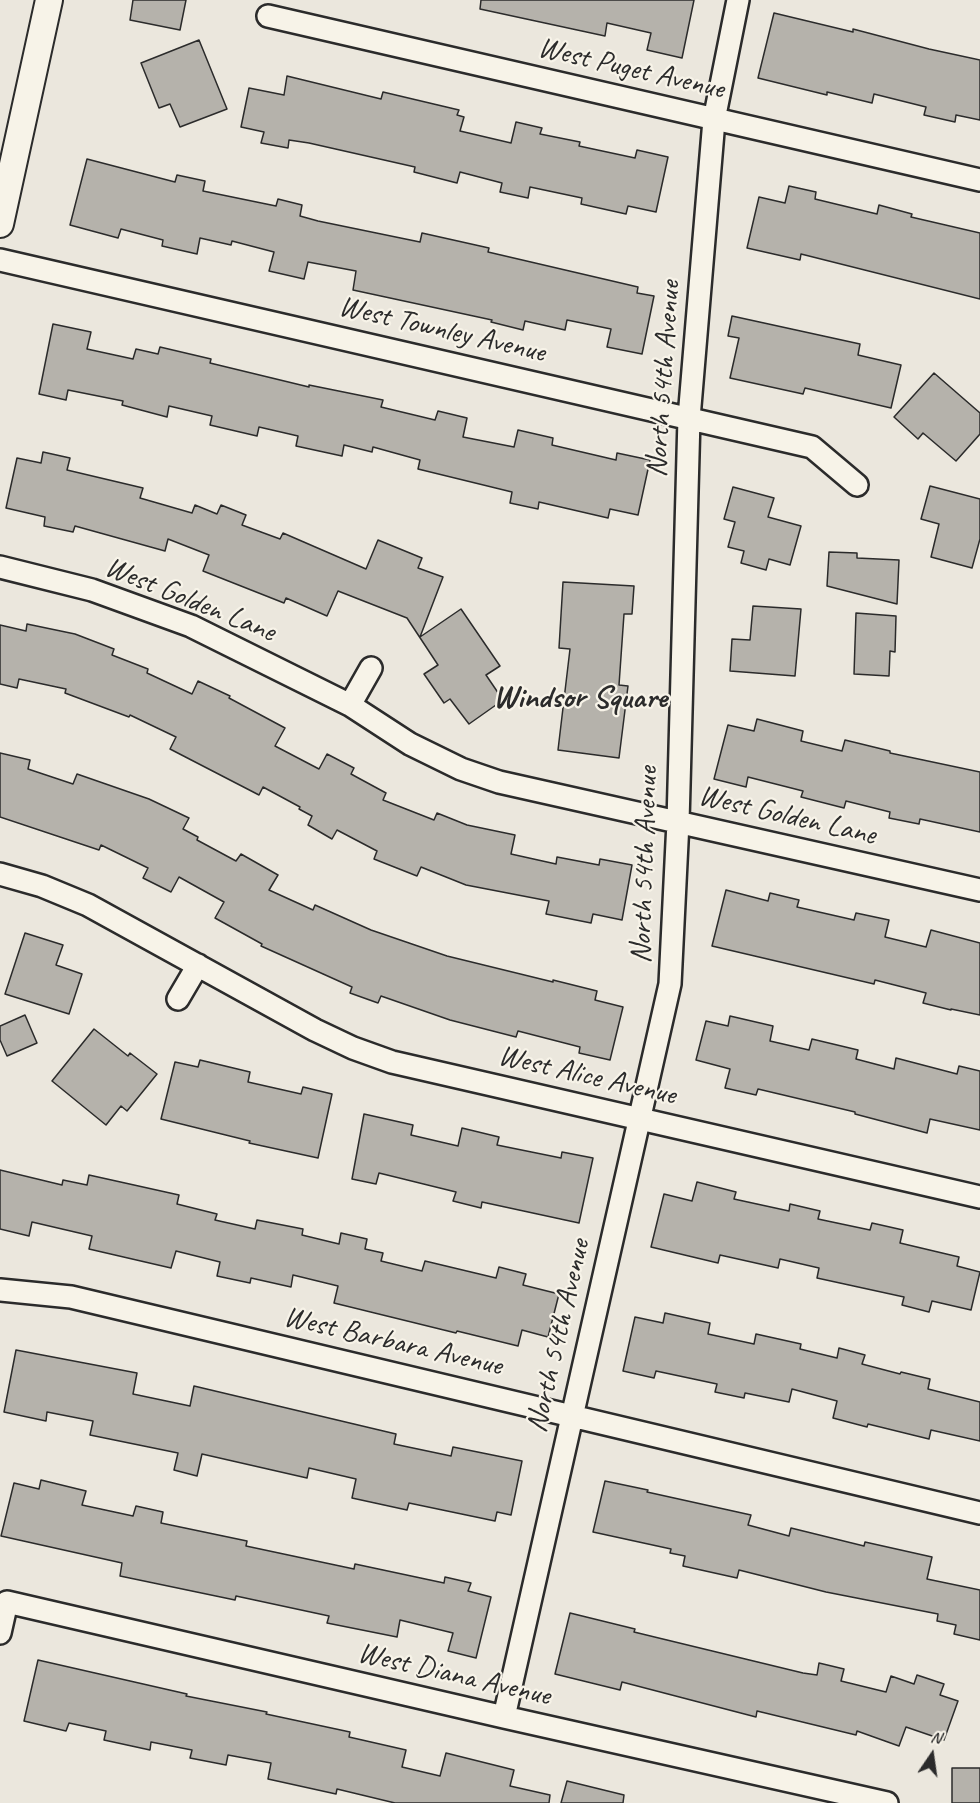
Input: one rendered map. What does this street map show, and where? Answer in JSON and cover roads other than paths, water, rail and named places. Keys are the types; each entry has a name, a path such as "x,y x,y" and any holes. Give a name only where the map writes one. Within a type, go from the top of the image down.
{"street":[{"path":"0,224 49,0"},
{"name":"North 54th Avenue","path":"504,1718 670,984 678,822 688,418 714,120 738,0"},
{"name":"West Puget Avenue","path":"268,16 980,180"},
{"name":"West Townley Avenue","path":"0,260 812,447 857,485"},
{"name":"West Golden Lane","path":"0,567 92,590 191,626 350,705 410,744 461,769 499,782 980,890"},
{"path":"350,705 371,668"},
{"name":"West Alice Avenue","path":"0,874 42,886 88,904 315,1030 353,1048 392,1062 980,1197"},
{"path":"178,999 198,966"},
{"name":"West Barbara Avenue","path":"0,1290 70,1297 980,1513"},
{"name":"West Diana Avenue","path":"0,1633 7,1602 504,1718 887,1803"}],"district":[{"name":"Windsor Square","path":"580,699"}]}
